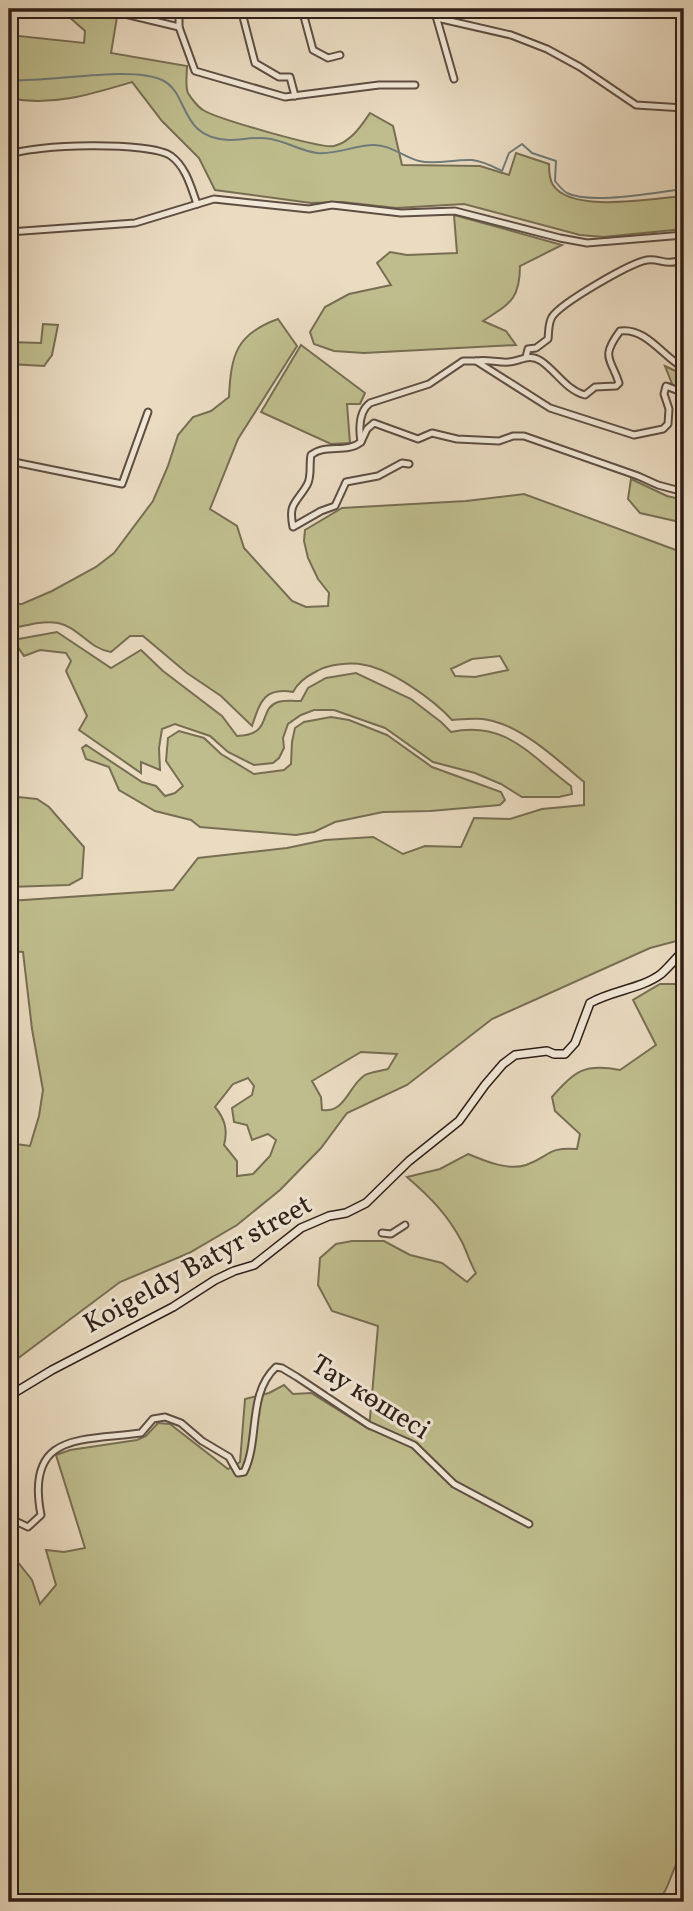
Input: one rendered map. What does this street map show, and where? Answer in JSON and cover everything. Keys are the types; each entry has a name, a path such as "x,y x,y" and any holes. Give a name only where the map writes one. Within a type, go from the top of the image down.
{"street":[{"path":"104,9 179,27"},
{"path":"179,9 179,27 195,72 274,96 295,96 379,85 415,85"},
{"path":"241,9 255,62 279,78 290,77 295,96"},
{"path":"302,9 313,50 322,57 340,55"},
{"path":"434,9 454,79"},
{"path":"437,18 511,35 547,50 580,66 636,104 684,108"},
{"path":"9,155 26,149 124,145 151,148 171,156 181,166 197,204"},
{"path":"9,232 135,223 214,199 309,209 332,205 401,213 455,211 587,243 684,235"},
{"path":"526,357 528,349 536,348 548,339 555,313 585,290 648,260 668,264 684,259"},
{"path":"361,442 360,415 363,407 429,384 456,364 535,358 578,393 585,395 595,387 616,386 619,383 608,361 608,355 620,331 627,330 637,332 684,368"},
{"path":"476,361 551,408 634,435 663,429 668,424 669,409 664,394 666,386 684,393"},
{"path":"9,461 122,484 148,412"},
{"path":"409,464 402,463 378,476 346,482 335,506 321,510 293,527 290,513 293,502 308,485 311,455 321,449 354,448 374,423 418,439 432,433 457,439 499,441 513,436 524,436 684,492"},
{"name":"Koigeldy Batyr street","path":"9,1396 73,1358 173,1307 215,1280 254,1265 301,1228 329,1216 346,1213 366,1203 409,1161 459,1121 503,1064 515,1055 547,1051 565,1054 575,1043 590,1003 663,973 684,950"},
{"path":"382,1233 391,1234 405,1225"},
{"name":"Тау көшесі","path":"9,1518 27,1527 41,1515 38,1498 40,1470 55,1448 69,1443 141,1433 153,1419 165,1417 181,1423 202,1441 229,1457 238,1473 244,1472 265,1377 275,1367 297,1377 369,1425 414,1445 454,1484 529,1524"}],"shaded area":[{"path":"60,9 83,9 117,17 111,53 187,66 188,93 197,105 212,114 290,138 334,146 350,137 370,113 393,126 402,165 480,166 509,175 516,153 549,164 553,185 563,194 577,199 614,202 684,196 684,229 603,237 580,235 464,204 396,208 342,202 311,203 215,190 199,158 162,121 132,82 87,95 56,100 9,98 10,35 84,43 85,31"},
{"path":"454,215 562,245 520,266 518,287 511,300 483,321 506,331 516,345 364,353 334,351 314,344 310,332 325,307 349,294 391,285 377,263 390,252 407,255 457,253"},
{"path":"278,319 297,346 238,439 210,509 237,526 244,548 292,601 306,607 328,606 329,593 318,579 308,558 304,541 305,530 342,508 466,501 524,494 684,553 684,939 650,948 492,1019 407,1085 347,1113 321,1148 280,1190 237,1225 189,1253 120,1282 9,1365 9,1143 30,1146 43,1090 32,1029 23,952 9,951 9,901 173,890 198,858 287,848 325,840 373,837 403,854 425,846 461,847 474,818 510,819 542,809 584,805 584,782 531,739 491,720 452,720 412,687 376,668 347,664 322,669 303,680 293,692 269,694 261,703 252,726 221,696 187,673 143,636 130,636 111,652 96,647 72,629 58,623 39,623 9,629 9,604 22,604 52,591 96,567 114,553 153,501 178,435 193,417 211,411 229,397 234,358 238,348 245,339 264,325","holes":["500,656 508,670 475,677 455,676 451,669 472,659","361,1052 397,1054 388,1069 365,1075 342,1103 330,1110 322,1110 321,1097 312,1081","248,1078 254,1086 252,1095 232,1108 234,1122 247,1125 252,1140 268,1134 276,1140 270,1156 253,1174 237,1176 237,1161 224,1145 225,1125 215,1107 233,1084"]},
{"path":"43,324 58,325 52,355 44,366 9,364 9,342 41,343"},
{"path":"301,345 365,393 360,404 347,404 350,443 331,444 261,412"},
{"path":"665,366 684,375 684,415 683,412"},
{"path":"631,479 667,496 684,500 684,523 640,513 628,499"},
{"path":"57,632 111,668 141,650 163,671 222,716 237,736 249,735 261,727 272,705 278,702 301,701 308,688 326,678 356,673 411,699 451,732 488,731 503,736 530,753 571,786 572,794 559,797 522,797 475,773 433,762 385,728 334,710 314,710 301,715 288,724 283,738 284,748 279,758 273,763 254,765 228,752 210,736 175,724 162,729 160,770 141,762 141,773 79,730 87,716 66,671 71,661 66,653 40,650 24,656 13,640"},
{"path":"331,717 349,720 387,735 432,767 501,792 505,800 500,805 383,812 335,822 314,832 296,835 200,827 191,820 155,811 119,790 109,767 86,759 82,748 86,745 142,782 156,786 165,796 175,793 183,786 166,761 168,738 179,731 204,738 221,754 254,774 284,770 291,764 295,728 304,722"},
{"path":"9,798 37,799 49,807 84,847 82,878 69,885 9,887"},
{"path":"660,984 684,984 684,1851 662,1896 657,1902 9,1902 9,1551 32,1580 40,1604 56,1585 46,1550 64,1552 85,1548 56,1455 70,1450 137,1440 146,1436 158,1423 170,1424 228,1469 240,1462 245,1399 269,1393 284,1385 293,1394 311,1393 369,1429 378,1326 332,1311 318,1285 320,1258 336,1244 384,1241 410,1255 442,1263 467,1282 476,1273 457,1232 438,1207 407,1177 440,1169 468,1154 497,1164 519,1167 554,1151 577,1149 580,1134 555,1111 552,1097 581,1071 598,1068 620,1070 656,1045 633,1000"}],"waterway":[{"path":"9,80 110,74 148,76 171,86 193,124 201,132 213,137 229,140 271,139 317,153 331,153 367,145 380,146 419,161 472,160 502,171 509,153 522,144 532,153 556,161 555,181 565,192 578,196 607,198 684,189"}]}
